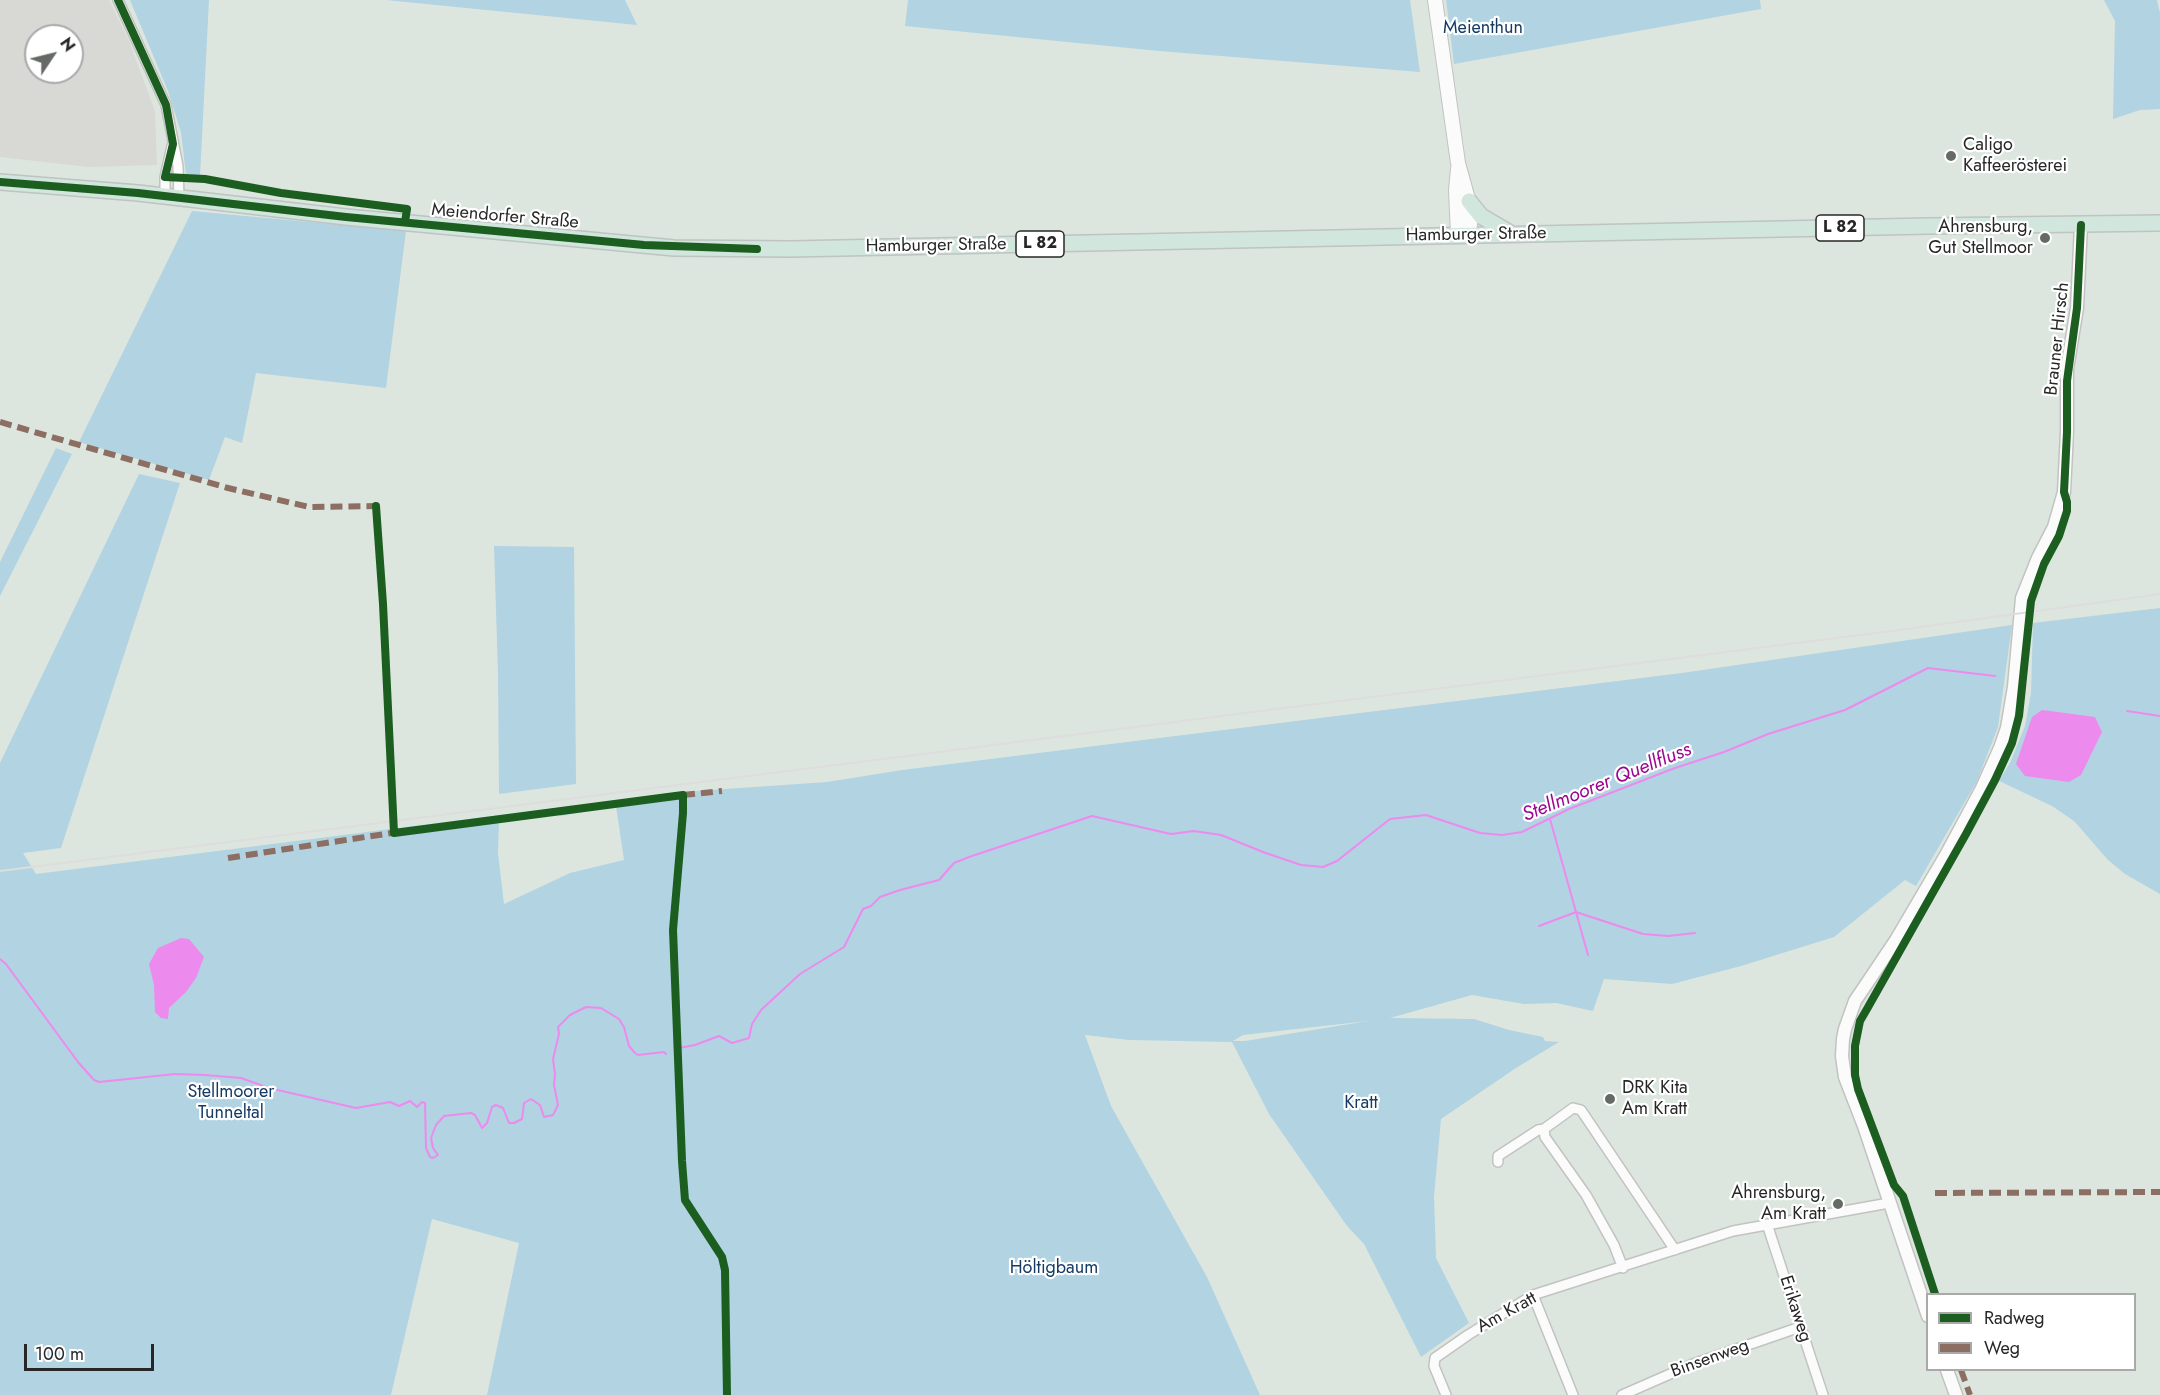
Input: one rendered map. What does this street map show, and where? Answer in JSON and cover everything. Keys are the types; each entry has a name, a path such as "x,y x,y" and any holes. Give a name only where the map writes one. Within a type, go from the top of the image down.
{"main road":[{"path":"1435,0 1458,163 1469,201 1472,222 1467,230 1458,235 1456,190 1458,163"},
{"name":"Meiendorfer Straße","path":"0,182 172,197 346,217 644,246 791,249"},
{"path":"1469,201 1481,216 1513,234"},
{"name":"Hamburger Straße","path":"791,249 2160,223"}],"street":[{"path":"118,0 166,105 180,178 172,197"},
{"path":"172,197 165,177 173,144"},
{"name":"Brauner Hirsch","path":"1926,1310 1845,1077 1842,1056 1845,1029 1862,989 1896,940 1972,808 1995,762 2007,728 2014,687 2022,598 2037,558 2054,527 2064,492 2067,375 2077,308 2081,225"},
{"path":"1498,1162 1498,1156 1538,1130 1544,1129 1573,1108 1581,1110 1676,1250"},
{"path":"1544,1129 1545,1137 1586,1195 1614,1245 1623,1268"},
{"name":"Am Kratt","path":"1446,1395 1434,1366 1435,1358 1533,1295 1733,1231 1889,1203"},
{"name":"Erikaweg","path":"1767,1224 1823,1395"},
{"path":"1533,1295 1573,1395"},
{"name":"Binsenweg","path":"1622,1395 1693,1364 1800,1328"},
{"path":"1947,1371 1956,1395"}],"shaded area":[{"path":"0,0 109,0 129,41 155,111 157,165 89,167 0,157"},
{"path":"2042,710 2095,717 2102,732 2081,775 2069,782 2025,776 2016,764 2032,717"},
{"path":"181,938 189,939 204,957 196,978 186,992 169,1008 168,1019 161,1018 155,1012 154,985 149,964 158,948"}],"green space":[{"path":"130,0 209,0 200,176 186,175 181,132 168,91"},
{"path":"386,0 625,0 637,25"},
{"path":"908,0 1410,0 1420,72 1159,51 905,26"},
{"name":"Meienthun","path":"1446,0 1760,0 1761,9 1454,64"},
{"path":"2104,0 2157,0 2160,13 2160,109 2140,110 2113,119 2115,21"},
{"path":"192,211 406,231 386,388 256,373 242,443 225,437 209,480 79,442"},
{"path":"56,448 72,454 0,596 0,562"},
{"path":"139,474 180,483 61,848 23,853 36,874 682,792 827,782 902,770 1682,673 2012,625 1998,727 1977,781 1916,886 1905,880 1834,937 1741,966 1672,984 1604,979 1593,1011 1556,1003 1524,1004 1472,995 1390,1018 1474,1019 1509,1030 1543,1037 1545,1041 1559,1042 1441,1119 1434,1197 1436,1258 1469,1323 1421,1357 1364,1244 1347,1226 1269,1114 1232,1042 1129,1040 1085,1035 1111,1106 1207,1277 1260,1395 487,1395 519,1243 432,1219 391,1395 0,1395 0,763","holes":["616,806 624,860 570,873 504,904 498,853 499,820 553,813 561,816","1368,1021 1245,1041 1233,1041 1243,1035"]},
{"path":"494,546 574,547 576,784 499,794"},
{"path":"2160,608 2160,894 2125,874 2108,860 2074,821 2052,806 1997,780 2010,763 2025,726 2031,693 2033,623"}],"waterway":[{"name":"Stellmoorer Quellfluss","path":"679,1048 719,1036 732,1043 749,1038 752,1024 761,1010 800,974 844,947 863,909 871,906 880,897 939,880 954,863 969,857 1092,816 1171,834 1194,831 1221,835 1301,865 1323,867 1337,861 1390,819 1426,815 1480,833 1502,835 1522,832 1569,809 1675,768 1768,734 1845,710 1928,668 1995,676"},
{"path":"2127,711 2160,716"},
{"path":"1550,819 1588,955"},
{"path":"1539,926 1576,912 1643,934 1668,936 1695,933"},
{"name":"Stellmoorer Quellfluss","path":"0,959 94,1080 99,1082 175,1074 205,1075 241,1078 269,1088 356,1108 390,1102 399,1106 410,1101 417,1107 422,1102 425,1103 426,1148 430,1157 433,1158 438,1155 433,1148 431,1138 436,1125 444,1116 471,1113 475,1115 482,1128 487,1123 492,1107 496,1105 503,1108 509,1123 514,1123 522,1119 524,1103 531,1099 540,1105 544,1117 553,1115 558,1105 554,1085 553,1059 559,1034 558,1027 570,1015 586,1007 601,1008 619,1019 624,1027 629,1046 638,1055 664,1052 666,1054"}],"railway":[{"path":"0,871 1892,631 2160,594"}],"marked path":[{"path":"0,422 228,488 309,507 376,506 376,512"},
{"path":"683,795 722,791"},
{"path":"228,858 398,832"},
{"path":"1935,1193 2160,1192"},
{"path":"1961,1371 1970,1395"}],"cycle path":[{"path":"118,0 166,105 173,144 165,177 205,179 281,193 407,209 405,222"},
{"path":"0,182 138,193 346,217 644,245 757,249"},
{"path":"1935,1293 1903,1196 1894,1185 1858,1089 1855,1075 1855,1046 1860,1021 1966,834 2012,743 2019,716 2031,601 2044,564 2059,536 2067,511 2064,492 2067,381 2077,308 2081,225"},
{"path":"376,506 394,833 683,795 673,930 682,1161 685,1200 722,1257 725,1270 727,1395"}],"place":[{"name":"Caligo Kaffeerösterei","path":"1951,156"},
{"name":"Ahrensburg, Gut Stellmoor","path":"2045,238"},
{"name":"DRK Kita Am Kratt","path":"1610,1099"},
{"name":"Ahrensburg, Am Kratt","path":"1838,1204"}],"park label":[{"name":"Stellmoorer Tunneltal","path":"231,1103"},
{"name":"Kratt","path":"1361,1104"},
{"name":"Höltigbaum","path":"1054,1269"}]}
